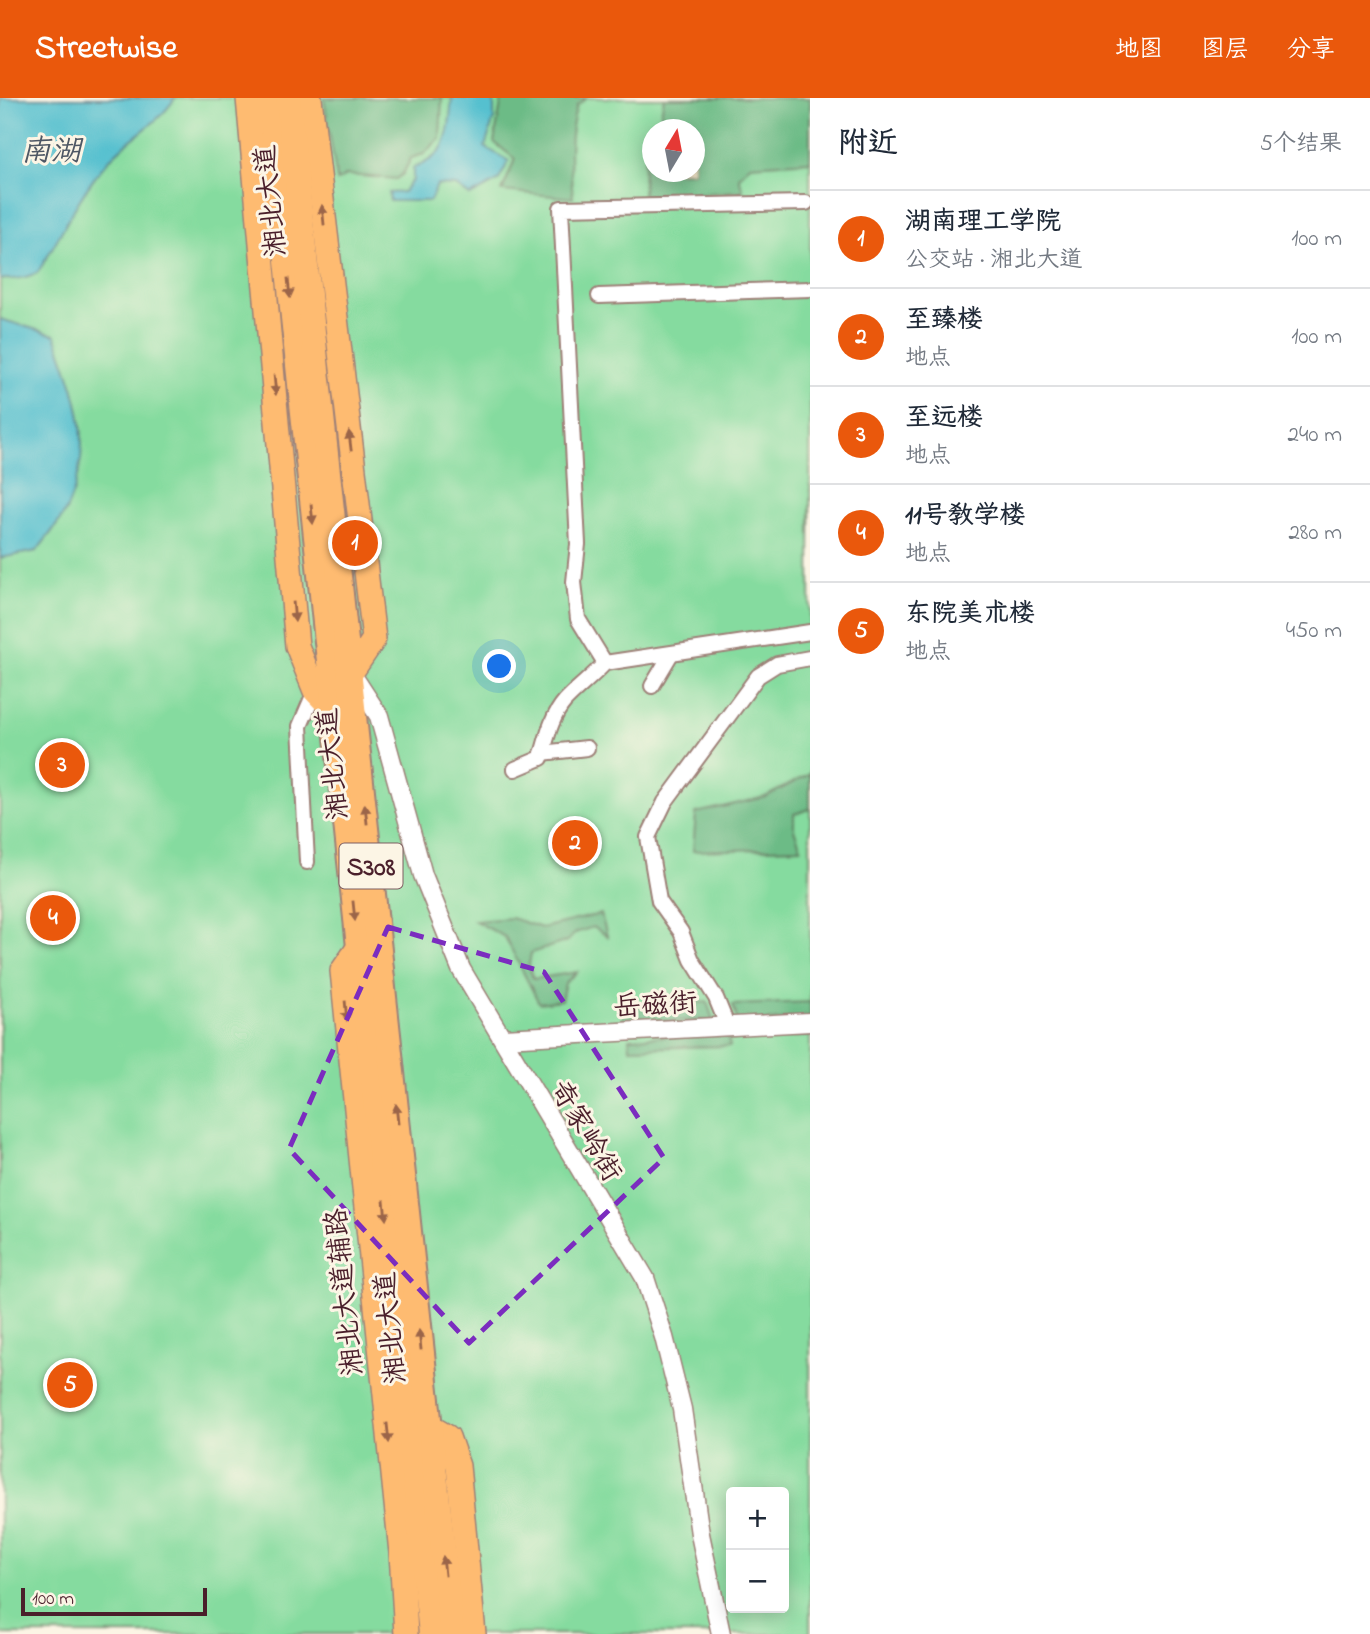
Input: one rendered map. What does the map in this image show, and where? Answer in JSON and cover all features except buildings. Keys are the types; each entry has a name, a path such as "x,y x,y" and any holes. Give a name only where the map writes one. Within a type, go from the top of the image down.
{"highway":[{"name":"湘北大道","path":"270,98 431,1634"},
{"name":"湘北大道","path":"288,98 452,1634"}],"main road":[{"path":"248,98 297,646 315,691 333,710"},
{"path":"310,98 374,639 351,673"},
{"path":"315,691 326,650"},
{"name":"湘北大道辅路","path":"358,948 342,971 401,1553 406,1634"},
{"path":"429,1426 448,1437 458,1466 474,1634"}],"street":[{"path":"605,663 578,619 574,582 578,544 561,208 806,203"},
{"path":"599,296 810,289"},
{"path":"515,769 541,758 551,722 565,701 586,685 605,663 810,632"},
{"path":"652,686 671,654"},
{"path":"727,1025 716,998 692,960 681,932 659,901 649,837 665,802 758,676 777,664 810,658"},
{"name":"奇家岭街","path":"351,673 379,716 419,863 461,969 645,1278 664,1337 682,1409 700,1534 721,1634"},
{"path":"307,862 300,726 315,691"},
{"path":"542,753 587,748"},
{"name":"岳磁街","path":"503,1038 810,1022"}],"highlighted area":[{"path":"388,927 544,972 664,1158 469,1343 289,1149"}],"green space":[{"path":"0,98 810,98 810,1634 0,1634"},
{"path":"324,98 442,98 440,138 424,154 411,158 403,174 396,179 347,175 337,181"},
{"path":"502,98 587,98 577,105 572,129 570,163 573,198 502,191 515,159 494,142"},
{"path":"664,98 810,98 810,161 750,165 739,177 743,191 643,196 643,182 705,182 705,119 660,119"},
{"path":"810,774 810,809 794,814 794,829 801,848 693,851 696,813 765,797"},
{"path":"601,914 607,936 593,927 575,933 568,941 531,953 529,965 533,979 577,972 565,983 561,1000 539,1003 505,937 475,921 511,918 542,928"},
{"path":"707,1002 713,1020 625,1022 620,1007"},
{"path":"810,1002 810,1019 738,1022 733,1005"},
{"path":"810,1029 810,1036 768,1037 761,1032"},
{"path":"727,1033 730,1046 630,1048 629,1038"}],"water":[{"name":"南湖","path":"0,98 175,98 161,116 116,153 97,174 38,272 15,279 0,279"},
{"path":"452,98 494,98 494,118 485,147 509,161 498,181 470,196 456,186 437,185 430,201 390,201 389,193 403,192 413,180 413,168 425,163 441,150 448,133"},
{"path":"0,319 55,335 76,399 82,440 76,483 58,524 37,551 0,558"}],"place":[{"name":"湖南理工学院","path":"355,543"},
{"name":"至远楼","path":"62,765"},
{"name":"至臻楼","path":"575,843"},
{"name":"11号教学楼","path":"53,918"},
{"name":"东院美术楼","path":"70,1385"}]}
